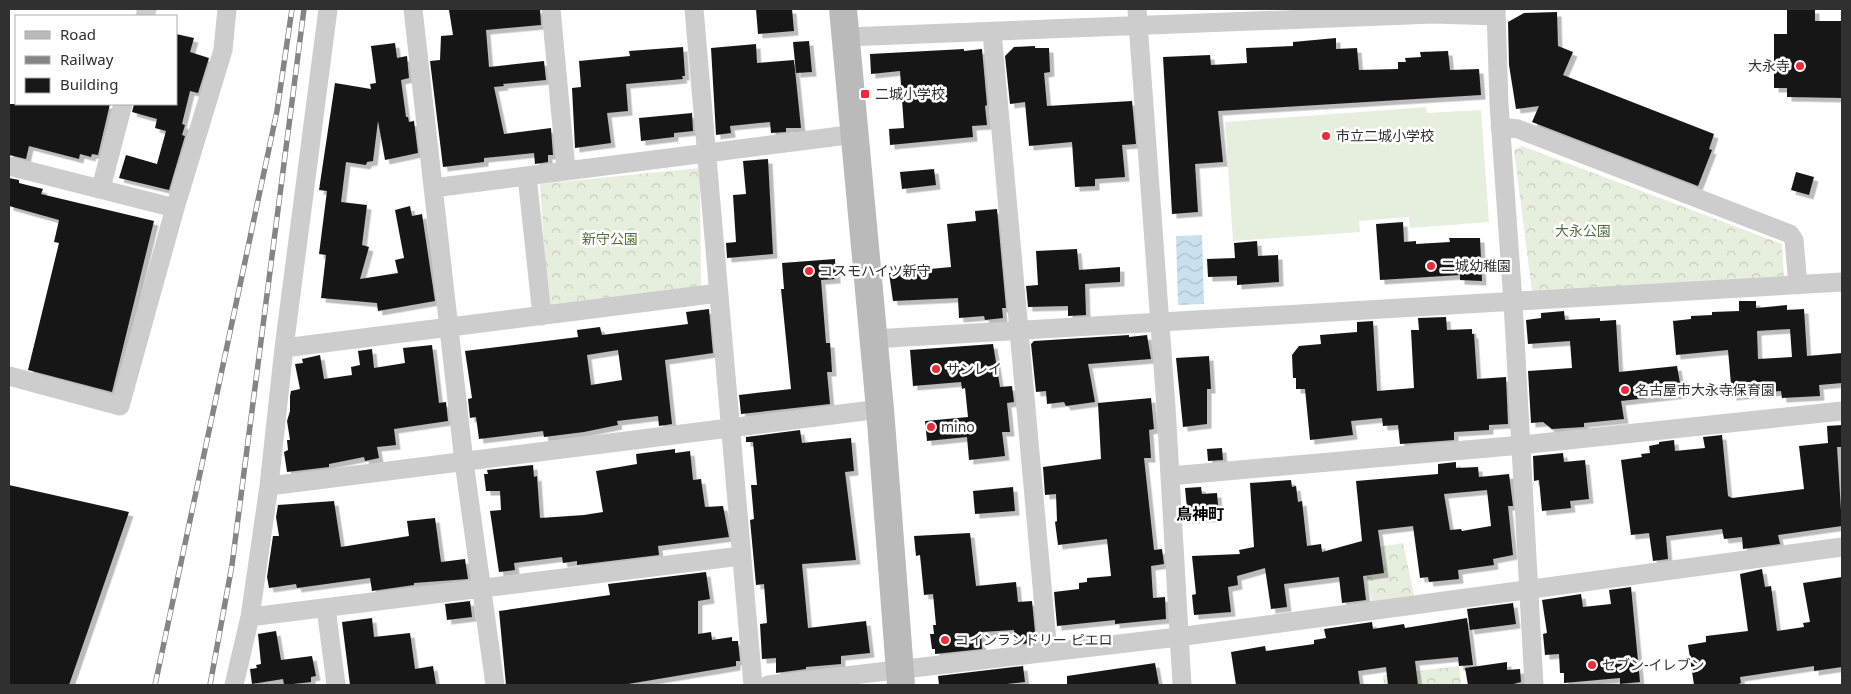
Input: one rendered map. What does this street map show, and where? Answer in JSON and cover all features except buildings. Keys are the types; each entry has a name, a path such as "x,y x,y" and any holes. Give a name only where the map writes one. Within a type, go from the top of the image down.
{"street":[{"path":"9,376 120,406 175,208 223,50 227,9"},
{"path":"234,685 250,617 269,486 284,348 328,9"},
{"path":"413,9 464,462 495,685"},
{"path":"551,9 566,170"},
{"path":"694,9 753,685"},
{"path":"843,9 880,409 901,677"},
{"path":"846,37 992,32 1137,17 1433,14 1497,11 1500,127 1514,302 1534,685"},
{"path":"1137,17 1160,323 1182,685"},
{"path":"992,32 1048,652"},
{"path":"101,188 123,105"},
{"path":"1500,127 1518,129 1790,234 1794,240 1798,285"},
{"path":"433,188 856,134"},
{"path":"9,166 175,208"},
{"path":"528,176 542,316"},
{"path":"873,339 1842,282"},
{"path":"284,348 719,293"},
{"path":"269,486 880,409"},
{"path":"1170,476 1522,445 1842,411"},
{"path":"768,685 901,677 1048,652 1178,637 1842,547"},
{"path":"250,617 742,556"},
{"path":"326,608 336,685"}],"green space":[{"path":"1426,107 1427,113 1481,110 1489,222 1410,228 1409,217 1359,221 1360,232 1233,241 1225,122"},
{"name":"大永公園","path":"1522,146 1782,244 1784,276 1532,292 1514,150"},
{"name":"新守公園","path":"700,168 701,286 671,294 548,308 540,184"},
{"path":"1403,543 1415,600 1372,603 1361,550"},
{"path":"1459,666 1461,685 1384,685 1383,675"}],"water":[{"path":"1202,235 1204,304 1178,305 1176,236"}],"railway":[{"path":"155,685 277,111 292,9"},
{"path":"210,685 232,565 304,9"}],"place":[{"name":"大永寺","path":"1800,66"},
{"name":"二城小学校","path":"865,94"},
{"name":"市立二城小学校","path":"1326,136"},
{"name":"二城幼稚園","path":"1431,266"},
{"name":"コスモハイツ新守","path":"809,271"},
{"name":"サンレイ","path":"936,369"},
{"name":"名古屋市大永寺保育園","path":"1625,390"},
{"name":"mino","path":"931,427"},
{"name":"コインランドリー ピエロ","path":"945,640"},
{"name":"セブン-イレブン","path":"1592,665"}],"district":[{"name":"鳥神町","path":"1200,514"}]}
